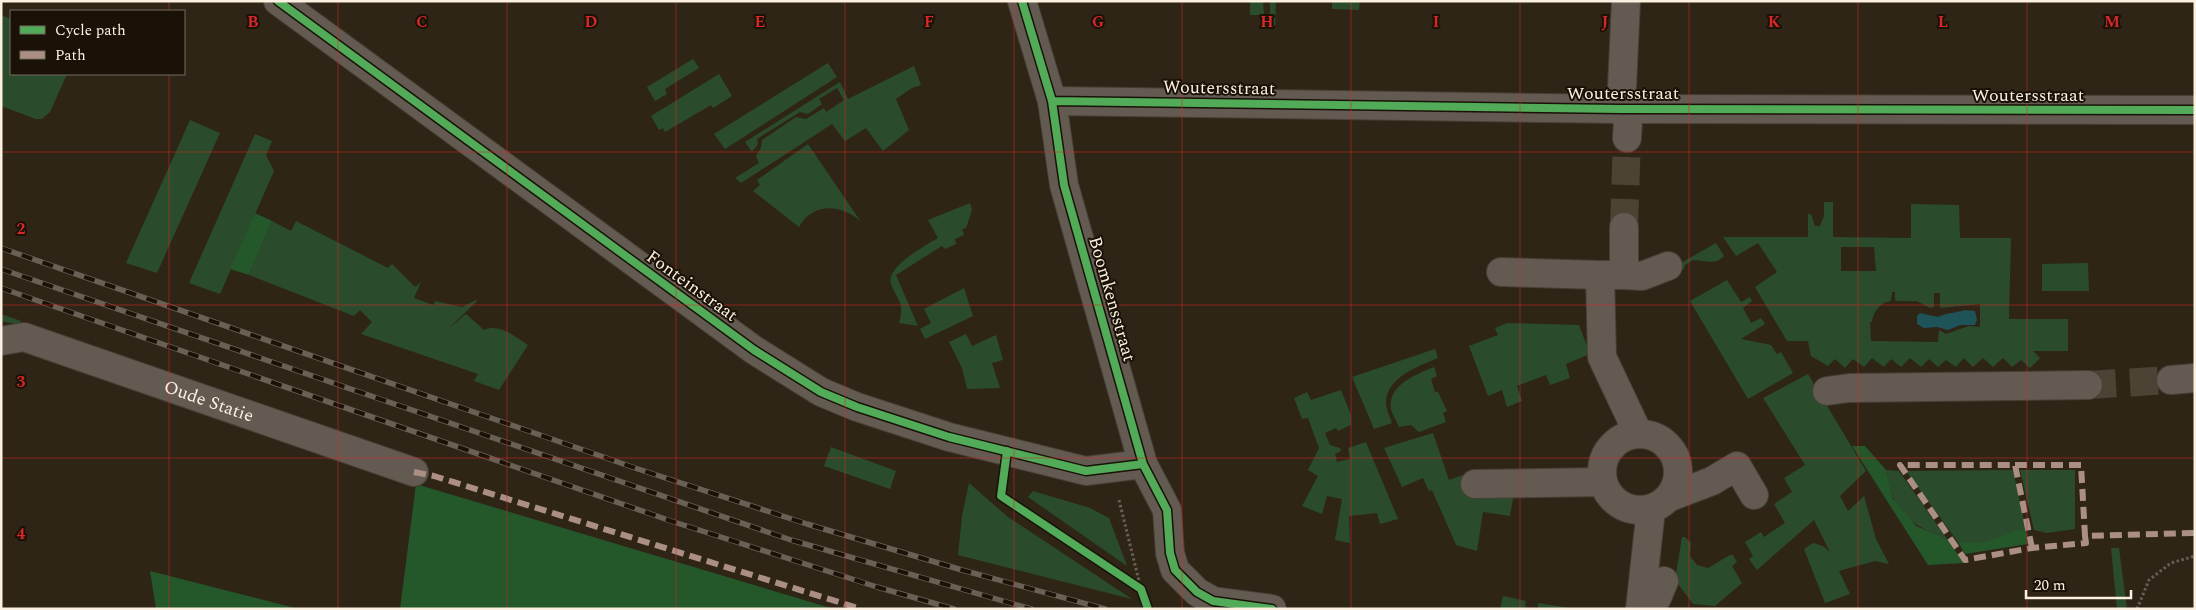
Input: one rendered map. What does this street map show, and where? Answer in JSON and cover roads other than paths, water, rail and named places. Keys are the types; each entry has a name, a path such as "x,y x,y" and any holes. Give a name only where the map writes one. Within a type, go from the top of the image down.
{"street":[{"name":"Fonteinstraat","path":"278,1 754,350 821,392 857,407 949,437 1086,471 1143,464"},
{"name":"Boomkensstraat","path":"1022,1 1052,101 1064,185 1143,464 1167,510 1170,554 1175,570 1197,592 1221,602 1272,609"},
{"path":"1626,1 1621,109 1628,121 1627,138"},
{"name":"Woutersstraat","path":"1052,101 1621,109 2195,110"},
{"path":"1624,227 1612,275 1602,357 1638,433"},
{"path":"1501,272 1642,276 1668,266"},
{"name":"Oude Statie","path":"1,341 24,337 414,472"},
{"path":"1827,391 1849,388 2088,385"},
{"path":"1640,609 1660,503 1678,481 1678,463 1670,447 1656,436 1638,433 1617,440 1603,459 1603,482 1609,496 1621,505 1636,510 1660,503 1712,481 1738,466 1754,495"},
{"path":"1475,484 1603,482"},
{"path":"1646,609 1657,598 1664,581"}],"water":[{"path":"1965,310 1975,311 1977,320 1975,325 1960,325 1948,330 1937,327 1924,328 1917,324 1917,316 1920,313 1938,317"}],"tunnel":[{"path":"1624,227 1627,138"},
{"path":"2088,385 2171,380"}],"railway":[{"path":"1,248 638,469 807,524 962,570 1105,609"},
{"path":"1,269 791,540 1031,609"},
{"path":"1,288 671,521 877,587 954,609"}]}
